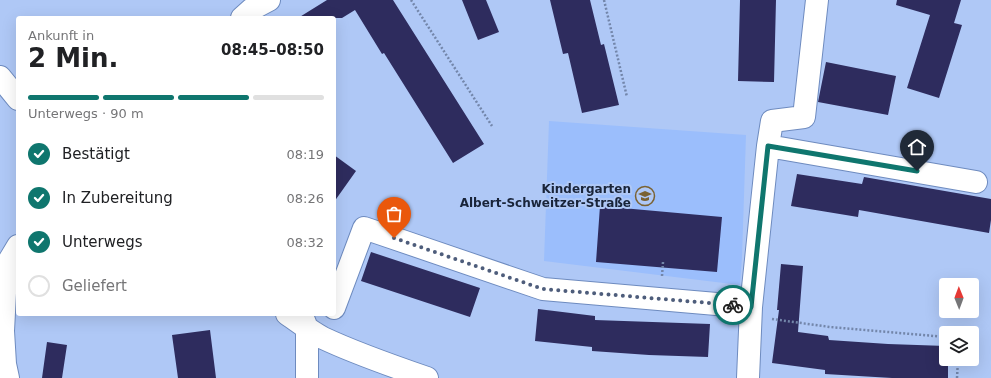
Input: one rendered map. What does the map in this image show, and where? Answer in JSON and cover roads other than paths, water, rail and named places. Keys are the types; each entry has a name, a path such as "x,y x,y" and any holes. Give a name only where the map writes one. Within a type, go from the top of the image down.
{"street":[{"path":"748,378 750,311 772,121 804,117 817,0"},
{"path":"0,77 16,97"},
{"path":"768,146 976,182"},
{"path":"336,303 364,228 543,289 750,311"},
{"path":"8,378 5,364 2,294 9,261 16,249"},
{"path":"291,316 370,358 427,378"},
{"path":"310,327 329,316"},
{"path":"307,378 310,327"}],"place":[{"name":"Kindergarten Albert-Schweitzer-Straße","path":"645,196"}]}
